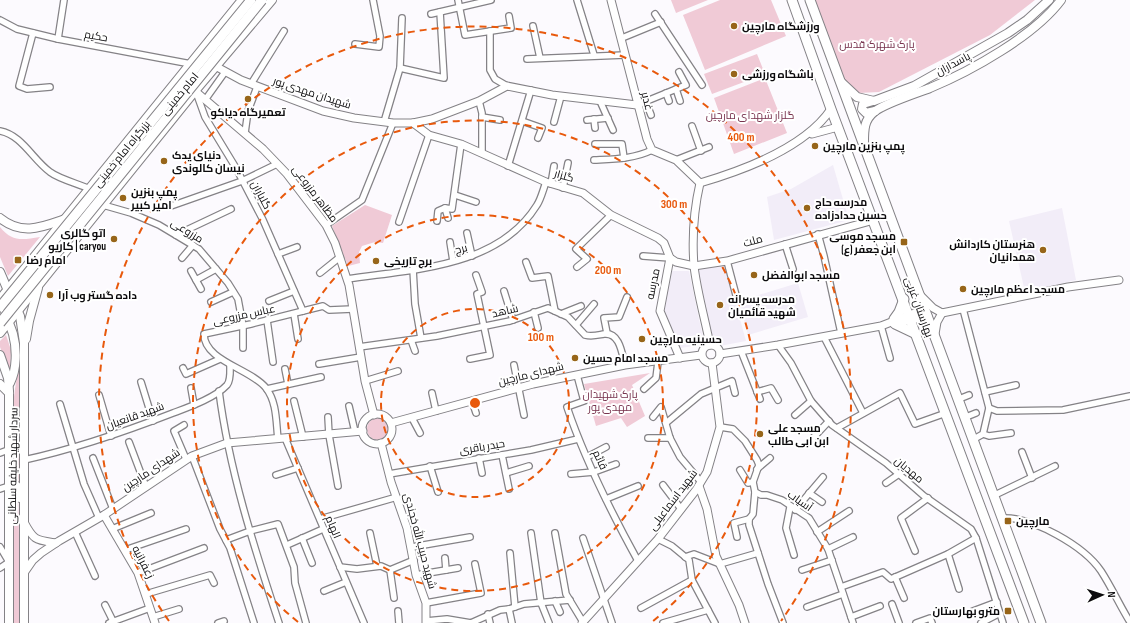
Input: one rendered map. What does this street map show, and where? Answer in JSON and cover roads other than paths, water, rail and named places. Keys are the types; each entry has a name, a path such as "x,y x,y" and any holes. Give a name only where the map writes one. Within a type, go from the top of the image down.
{"main road":[{"name":"امام خمینی","path":"0,299 242,0"},
{"name":"بزرگراه امام خمینی","path":"0,307 251,0"},
{"name":"بزرگراه امام خمینی","path":"4,322 262,0"},
{"name":"امام خمینی","path":"0,333 4,322 18,310 272,0"},
{"name":"بهارستان غربی","path":"792,0 831,109 904,299 1024,623"},
{"name":"بهارستان غربی","path":"810,0 995,495 1041,623"},
{"name":"پاسداران","path":"874,101 914,86 1008,33 1027,20 1049,0"},
{"name":"پاسداران","path":"876,110 936,86 996,53 1013,42 1055,8 1061,0"},
{"path":"1008,33 1009,41 1013,42"},
{"path":"990,42 997,44 998,48 996,53"},
{"path":"840,82 857,97 874,101"},
{"path":"874,101 864,104 862,109 866,113 876,110"},
{"path":"864,143 865,124 876,110"},
{"path":"0,218 9,226 23,229 43,227 66,218"},
{"path":"0,272 8,289 4,304 4,322 13,335 15,360 13,377 9,389 0,384"},
{"path":"24,352 29,322 41,282"},
{"name":"سردار شهید خلیفه سلطانی","path":"8,289 18,310 24,352 24,623"},
{"path":"904,299 899,312 889,323 916,334"},
{"name":"سردار شهید خلیفه سلطانی","path":"0,355 8,378 9,389 8,450 10,623"},
{"path":"9,486 17,486 20,491 24,522"}],"street":[{"path":"58,40 64,0"},
{"path":"354,44 379,47 380,36 373,0"},
{"path":"458,0 465,35 511,28 509,16"},
{"path":"431,14 459,9 491,0"},
{"path":"577,0 594,55"},
{"name":"غدیر","path":"611,0 622,38 636,105 647,140 652,150"},
{"path":"400,68 444,78 440,12"},
{"path":"655,14 702,85"},
{"path":"384,122 400,68 402,18"},
{"name":"حکیم","path":"0,20 17,29 58,40 191,64"},
{"path":"622,38 661,22"},
{"path":"534,26 540,58"},
{"path":"245,133 254,86 284,31"},
{"path":"490,31 490,70 495,79 507,86 561,96 636,105 686,85 679,72"},
{"path":"33,33 18,86 27,89 50,88"},
{"path":"527,59 594,55 625,55"},
{"name":"شهیدان مهدی پور","path":"217,67 254,86 323,111 393,123 413,123 432,119 479,101 507,86"},
{"path":"205,100 225,72"},
{"path":"676,89 680,101"},
{"path":"508,166 531,90"},
{"name":"مظاهر مزروعی","path":"196,91 245,133 277,164 326,225 340,257 347,279 365,381 374,414"},
{"name":"گلباران","path":"196,91 204,117 263,220 303,311"},
{"path":"666,93 669,101"},
{"path":"554,122 561,96"},
{"path":"479,101 482,117 482,153"},
{"path":"600,101 613,130"},
{"path":"646,102 651,115"},
{"path":"700,183 752,166 806,136 819,126 831,109"},
{"path":"482,117 500,120"},
{"path":"587,120 608,118"},
{"path":"594,119 595,128"},
{"path":"522,121 542,128 538,138"},
{"path":"326,225 362,200 393,123"},
{"name":"گلزار","path":"413,123 429,135 461,144 548,183 583,193 611,215 658,238 664,243 670,258"},
{"path":"692,126 700,151"},
{"path":"806,136 838,127"},
{"path":"0,131 7,132 20,142 50,172 90,189"},
{"path":"400,222 429,135"},
{"path":"437,221 438,211 445,208 452,209 461,144"},
{"path":"595,144 622,144 624,158"},
{"path":"676,160 709,147"},
{"path":"594,160 624,158 643,154 652,150 676,160 700,183"},
{"path":"563,188 568,163"},
{"path":"172,206 242,181 277,164"},
{"name":"برج","path":"347,279 413,270 453,261 472,256 498,245 520,227 538,204 554,166"},
{"path":"700,183 696,199 694,266 710,345"},
{"path":"455,194 476,202"},
{"name":"مزروعی","path":"103,205 131,213 176,235 199,249 238,299 243,326 244,348"},
{"path":"445,208 448,218"},
{"path":"176,235 231,209"},
{"path":"577,267 587,259 576,249 611,215"},
{"name":"ملت","path":"694,266 727,261 818,234 874,220"},
{"path":"467,233 472,256"},
{"path":"818,234 841,334"},
{"path":"450,242 453,261"},
{"path":"785,244 793,269"},
{"path":"182,258 193,245"},
{"path":"278,254 297,247"},
{"path":"643,256 670,258 676,262 694,266"},
{"path":"320,273 340,257"},
{"name":"مدرسه","path":"670,258 660,311 680,358"},
{"path":"727,261 737,299"},
{"path":"526,262 532,278 548,276 555,311"},
{"path":"196,280 216,269"},
{"path":"413,270 415,304 421,338"},
{"path":"191,271 201,289"},
{"path":"470,359 490,355 477,294 482,292 476,275"},
{"path":"920,294 933,308 942,313 1068,287 1119,280"},
{"path":"269,300 294,291"},
{"path":"504,291 513,320"},
{"path":"211,302 233,292"},
{"path":"625,365 617,339 607,334 604,318 619,317 627,297"},
{"path":"576,325 594,304"},
{"name":"عباس مزروعی","path":"282,439 274,405 266,389 253,376 220,359 208,347 204,339 204,334 294,314 322,306 329,310 353,309"},
{"path":"561,314 581,306"},
{"name":"شاهد","path":"359,347 411,340 485,326 513,320 548,308 568,317 585,335 607,334"},
{"path":"963,309 989,408 983,434"},
{"path":"534,312 538,328"},
{"path":"720,354 841,334 889,323 927,312"},
{"path":"935,334 937,322 942,313"},
{"path":"294,314 298,339"},
{"path":"267,320 273,362"},
{"path":"889,323 890,358"},
{"path":"824,337 863,413"},
{"path":"411,340 415,351"},
{"path":"710,345 718,348 720,354 717,361 712,363 704,361 701,355 703,350 710,345"},
{"name":"مهدیان","path":"778,345 791,363 811,401 829,421 928,498 971,529 976,538 1003,623"},
{"path":"741,351 760,399"},
{"name":"شهدای مارچین","path":"391,423 518,388 577,375 625,365 658,362 701,355"},
{"path":"319,364 361,357"},
{"path":"183,368 186,374 220,359"},
{"path":"644,388 656,378 658,362"},
{"name":"شهید اسماعیلی","path":"583,622 658,539 700,484 707,472 720,428 712,363"},
{"name":"شهید قانعیان","path":"24,460 111,436 194,405 219,391 228,384 230,378 230,364"},
{"path":"514,365 524,415"},
{"path":"285,369 288,384"},
{"path":"365,381 398,371"},
{"name":"قائم","path":"577,375 584,401 567,407 578,439 606,499 638,561"},
{"path":"266,389 320,377"},
{"path":"666,423 701,394 732,381 735,393"},
{"path":"141,382 153,421"},
{"path":"985,392 1016,385"},
{"path":"191,388 194,405"},
{"path":"757,392 771,388 778,400"},
{"path":"219,391 227,443 250,531 280,623"},
{"path":"837,428 900,392 915,424 946,413"},
{"path":"432,393 436,411"},
{"path":"99,395 111,436"},
{"path":"959,399 969,395"},
{"path":"989,408 997,411 1063,410 1130,396"},
{"path":"294,401 303,437"},
{"path":"472,401 476,412"},
{"path":"795,415 811,401"},
{"path":"60,404 84,484 102,517"},
{"path":"349,406 359,431 367,440 371,442 381,443 391,436 391,423 386,417 374,414 364,422 359,431"},
{"path":"653,417 661,407 670,438 680,457 700,484 707,509 716,556 739,605 745,623"},
{"path":"966,417 976,413"},
{"path":"328,418 328,435 338,486"},
{"path":"412,418 420,433"},
{"path":"812,439 829,421"},
{"path":"184,425 174,431 189,458 226,540 240,575 254,623"},
{"path":"720,428 733,428 745,440 757,460 757,470 754,482 755,492 753,514 749,519 734,523 737,537"},
{"name":"شهدای مارچین","path":"24,573 33,560 56,543 102,517 189,458 227,443 359,431"},
{"path":"974,439 983,434 989,436 1010,433"},
{"path":"648,438 670,438"},
{"name":"الهام","path":"282,439 298,468 364,623"},
{"name":"حیدر باقری","path":"389,474 578,439"},
{"path":"128,442 146,487"},
{"name":"شهید حبیب الله خجندی","path":"381,443 412,547 416,575 426,603 426,622"},
{"path":"587,457 606,447"},
{"path":"0,453 8,450"},
{"path":"1022,452 1032,478"},
{"path":"502,454 509,489"},
{"path":"93,458 113,509"},
{"path":"479,458 482,473"},
{"path":"757,470 770,458"},
{"path":"571,474 594,472 616,464"},
{"path":"430,466 438,492"},
{"path":"506,472 529,466"},
{"path":"995,495 1055,466"},
{"path":"276,475 298,468"},
{"path":"740,470 748,483 754,482"},
{"path":"886,483 899,474"},
{"path":"794,555 786,528 792,508 809,493 823,477"},
{"path":"0,489 9,486"},
{"path":"606,499 638,486"},
{"path":"663,486 681,509"},
{"name":"آسیاب","path":"755,492 782,500 809,518 828,549 852,620"},
{"path":"809,493 822,502"},
{"path":"320,519 397,497"},
{"path":"915,551 901,518 928,498"},
{"path":"817,532 849,511"},
{"path":"112,529 151,513"},
{"name":"زعفرانیه","path":"102,517 112,529 138,573 154,620"},
{"path":"1003,518 1015,518 1048,531 1080,550 1100,571 1130,622"},
{"path":"749,519 749,525 758,553 783,623"},
{"path":"24,522 30,534 40,542 56,543"},
{"path":"226,540 250,531 278,524 294,567 295,582 306,623"},
{"path":"125,550 186,529"},
{"path":"287,545 323,529"},
{"path":"75,532 94,576"},
{"path":"370,533 377,566"},
{"path":"531,533 541,603 549,623"},
{"path":"555,533 566,594 583,622"},
{"path":"412,547 470,537"},
{"path":"828,549 852,537"},
{"path":"302,538 312,563"},
{"path":"583,538 612,623"},
{"path":"841,587 883,572 891,579 948,554 976,538"},
{"path":"658,539 672,546 689,560 692,580 715,623"},
{"path":"0,547 9,562 0,568"},
{"path":"138,573 204,548"},
{"path":"510,553 516,606"},
{"path":"685,556 694,554 720,564 758,553"},
{"path":"948,554 959,589"},
{"path":"445,558 446,570"},
{"path":"340,567 357,568 381,566 390,570 414,560"},
{"path":"802,570 832,560"},
{"path":"426,603 480,593 475,564"},
{"path":"416,575 458,568"},
{"path":"390,570 394,598"},
{"path":"146,594 210,575 214,584"},
{"path":"895,577 904,598"},
{"path":"641,608 692,580"},
{"path":"324,590 346,582"},
{"path":"807,607 843,594"},
{"path":"426,622 454,621 471,623 478,621 488,614 516,606 570,600"},
{"path":"556,601 560,612"},
{"path":"973,611 997,602"},
{"path":"892,604 899,623"},
{"path":"105,605 111,622 150,608"},
{"path":"852,620 880,606"},
{"path":"154,620 179,609"},
{"path":"509,609 512,623"},
{"path":"398,610 399,623"},
{"path":"663,623 679,621 708,610"},
{"path":"981,623 1000,613"},
{"path":"488,614 490,623"},
{"path":"916,623 931,620"},
{"path":"218,623 224,621"}],"place":[{"name":"ورزشگاه مارچین","path":"734,26"},
{"name":"باشگاه ورزشی","path":"734,74"},
{"name":"تعمیرگاه دیاکو","path":"248,99"},
{"name":"پمپ بنزین مارچین","path":"815,146"},
{"name":"دنیای یدک نیسان کالوندی","path":"164,161"},
{"name":"پمپ بنزین امیر کبیر","path":"123,198"},
{"name":"مدرسه حاج حسین حدادزاده","path":"807,208"},
{"name":"اتو گالری کاریو | caryou","path":"114,239"},
{"name":"مسجد موسی ابن جعفر (ع)","path":"904,242"},
{"name":"هنرستان کاردانش همدانیان","path":"1043,250"},
{"name":"امام رضا","path":"18,260"},
{"name":"برج تاریخی","path":"376,261"},
{"name":"مسجد ابوالفضل","path":"754,275"},
{"name":"مسجد اعظم مارچین","path":"963,289"},
{"name":"داده گستر وب آرا","path":"50,295"},
{"name":"مدرسه پسرانه شهید قائمیان","path":"720,305"},
{"name":"حسینیه مارچین","path":"642,339"},
{"name":"مسجد امام حسین","path":"575,358"},
{"name":"مسجد علی ابن ابی طالب","path":"760,434"},
{"name":"مارچین","path":"1008,521"},
{"name":"مترو بهارستان","path":"1008,611"}],"park label":[{"name":"پارک شهرک قدس","path":"877,44"},
{"name":"گلزار شهدای مارچین","path":"750,115"},
{"name":"پارک شهیدان مهدی پور","path":"610,400"}]}
